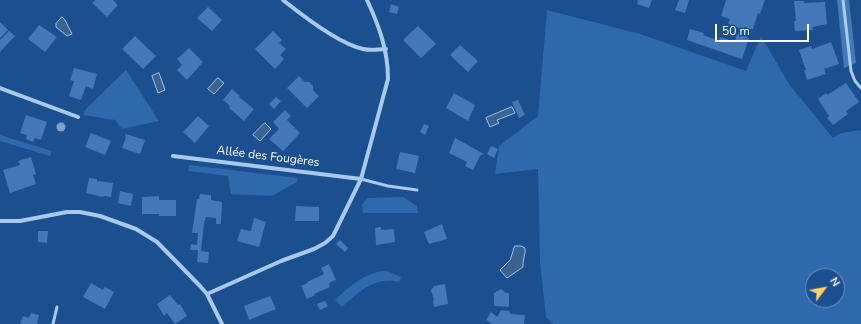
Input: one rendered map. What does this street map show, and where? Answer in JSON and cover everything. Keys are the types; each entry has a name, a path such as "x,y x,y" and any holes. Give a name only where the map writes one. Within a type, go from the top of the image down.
{"street":[{"path":"283,0 310,20 348,44 366,50 386,49"},
{"path":"207,294 281,261 310,251 325,243 336,231 361,179 388,79 386,49 367,0"},
{"path":"0,88 78,117"},
{"name":"Allée des Fougères","path":"173,156 361,179"},
{"path":"0,221 20,221 59,213 88,213 122,223 144,233 157,242 207,294 222,324"}],"lane":[{"path":"843,0 851,71 855,81 861,88"},
{"path":"361,179 388,186 417,190"},
{"path":"53,324 57,307"}],"shaded area":[{"path":"547,10 640,34 746,71 761,36 789,84 833,138 841,133 861,130 861,324 553,324 546,317 540,263 538,169 495,174 499,146 538,116"},
{"path":"62,17 72,34 67,36 56,27 56,24"},
{"path":"126,70 159,121 122,129 115,120 83,115 86,109"},
{"path":"159,73 165,90 158,93 152,76"},
{"path":"218,78 224,83 214,94 208,89"},
{"path":"512,107 515,113 497,120 499,123 490,127 486,118"},
{"path":"265,123 271,129 260,141 253,135"},
{"path":"0,135 52,151 50,156 0,141"},
{"path":"189,165 298,178 297,182 272,196 231,194 228,176 188,171"},
{"path":"403,197 417,206 418,213 363,213 362,204 368,198"},
{"path":"515,246 525,248 523,267 507,278 500,270 510,260"},
{"path":"382,271 390,272 401,277 399,282 382,281 368,286 342,307 335,300 345,290 362,278"}],"building":[{"path":"95,0 113,0 118,5 107,17 92,3"},
{"path":"638,0 652,0 649,8 637,4"},
{"path":"679,0 689,0 685,13 675,10"},
{"path":"726,0 765,0 760,14 758,13 753,29 750,29 747,38 749,38 742,59 687,40 690,29 704,33 703,35 719,41 720,37 735,42 737,34 743,36 747,27 744,27 744,30 728,24 730,19 721,16"},
{"path":"837,0 849,0 856,63 844,68"},
{"path":"794,1 804,1 804,3 825,2 827,24 812,27 813,30 795,31 794,21 796,21"},
{"path":"391,4 399,7 397,14 389,12"},
{"path":"208,7 222,20 212,31 197,18"},
{"path":"0,22 8,30 0,38"},
{"path":"39,25 57,37 45,52 28,39"},
{"path":"418,26 436,44 421,58 403,40"},
{"path":"9,31 15,36 0,52 0,40"},
{"path":"273,31 282,40 279,43 286,49 280,55 284,59 275,69 255,49"},
{"path":"135,36 156,56 143,69 122,49"},
{"path":"831,42 839,64 824,69 826,74 807,80 804,70 806,70 799,50 811,46 812,49"},
{"path":"460,45 478,61 468,72 450,55"},
{"path":"189,48 203,62 187,80 177,70 182,65 177,59"},
{"path":"74,68 97,74 93,89 86,86 81,100 69,96 74,81 70,80"},
{"path":"299,76 305,82 309,82 313,86 313,90 319,96 307,108 287,88"},
{"path":"846,83 859,102 846,111 848,114 833,125 827,118 829,116 818,99 826,93 827,95"},
{"path":"232,89 240,96 239,97 254,109 244,121 229,108 230,106 223,100"},
{"path":"454,93 475,105 468,121 446,108"},
{"path":"276,97 281,101 274,109 269,104"},
{"path":"518,100 525,115 519,118 512,102"},
{"path":"285,110 291,116 287,120 300,133 283,151 269,139 279,129 273,122"},
{"path":"26,115 47,122 41,140 35,138 33,142 26,139 27,135 20,133"},
{"path":"198,116 209,126 195,143 183,132"},
{"path":"424,124 429,126 425,135 420,132"},
{"path":"91,133 111,141 105,155 85,147"},
{"path":"126,134 145,140 140,154 122,148"},
{"path":"455,138 484,154 480,156 473,170 465,166 467,162 449,153"},
{"path":"491,146 498,149 494,158 487,154"},
{"path":"400,152 419,156 415,173 396,169"},
{"path":"31,157 36,174 33,175 36,184 10,193 3,170 20,165 18,161"},
{"path":"89,178 97,179 97,182 113,183 111,197 103,197 86,193"},
{"path":"120,191 133,194 131,206 118,203"},
{"path":"200,194 211,195 211,200 222,202 221,224 216,224 216,218 206,217 204,223 201,251 209,252 208,263 197,262 198,250 190,250 191,244 197,245 198,233 192,233 197,199 199,199"},
{"path":"159,196 159,200 176,200 176,216 142,214 142,197"},
{"path":"296,206 319,207 319,221 295,221"},
{"path":"254,218 266,222 259,247 237,241 241,229 251,231"},
{"path":"442,224 447,239 429,244 424,232"},
{"path":"381,227 381,230 394,229 395,242 376,245 375,228"},
{"path":"38,231 48,231 47,243 38,242"},
{"path":"340,240 348,248 345,252 336,244"},
{"path":"329,264 336,280 329,283 330,287 307,299 301,286 324,274 321,268"},
{"path":"91,283 103,290 105,287 114,292 105,309 83,297"},
{"path":"445,284 448,304 434,307 434,300 431,290 434,286"},
{"path":"501,289 506,293 509,293 509,307 494,306 494,293"},
{"path":"170,295 178,305 180,304 187,316 175,324 167,313 164,316 157,304"},
{"path":"270,296 276,309 249,320 244,306"},
{"path":"325,301 328,306 320,310 317,304"},
{"path":"501,310 509,311 510,314 525,315 524,324 492,324 486,320 491,312 497,317"},
{"path":"31,313 39,315 37,324 20,324 23,316 29,318"}]}
